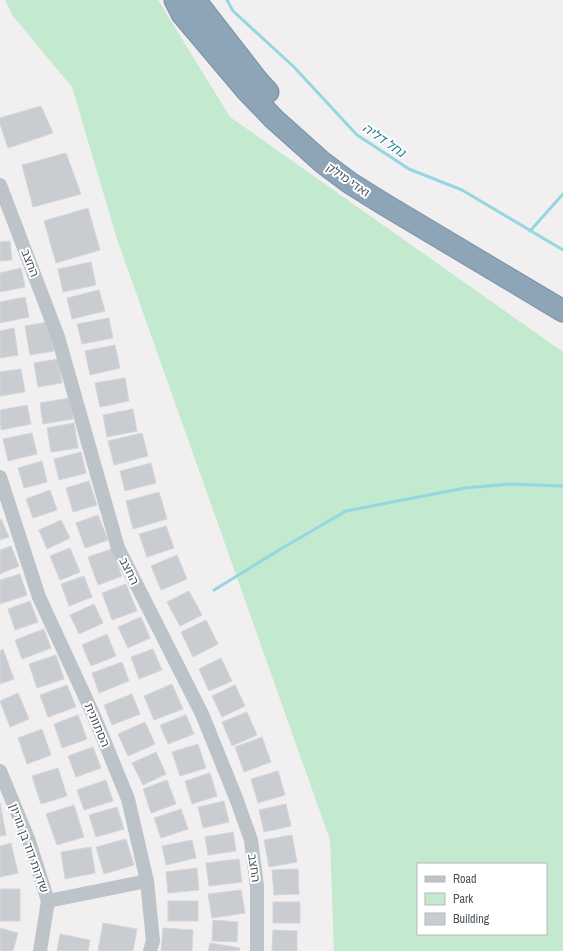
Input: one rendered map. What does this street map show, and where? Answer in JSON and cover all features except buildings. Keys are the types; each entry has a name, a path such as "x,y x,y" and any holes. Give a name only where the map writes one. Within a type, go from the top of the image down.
{"highway":[{"name":"ואדי מילק","path":"175,0 182,14 247,91 274,119 322,162 350,183 382,203 563,311"},
{"name":"ואדי מילק","path":"195,0 258,81 284,109 331,150 358,171 389,191 563,294"},
{"path":"517,284 563,316"}],"street":[{"name":"החצב","path":"0,186 58,337 118,548 202,714 236,798 251,840 257,886 257,951"},
{"name":"הסתוונית","path":"0,477 39,597 94,716 128,799 147,882"},
{"name":"שדרות דוד בן גוריון","path":"0,771 29,841 48,901 40,951"},
{"path":"48,901 147,882 153,941 150,951"}],"green space":[{"path":"5,0 158,0 230,117 563,352 563,951 334,951 330,840 117,239 72,87 13,16"}],"waterway":[{"name":"נחל דליה","path":"227,0 233,11 294,67 357,135 409,169 462,190 563,250"},
{"path":"530,231 563,194"},
{"path":"214,590 346,511 465,488 511,484 563,486"}]}
